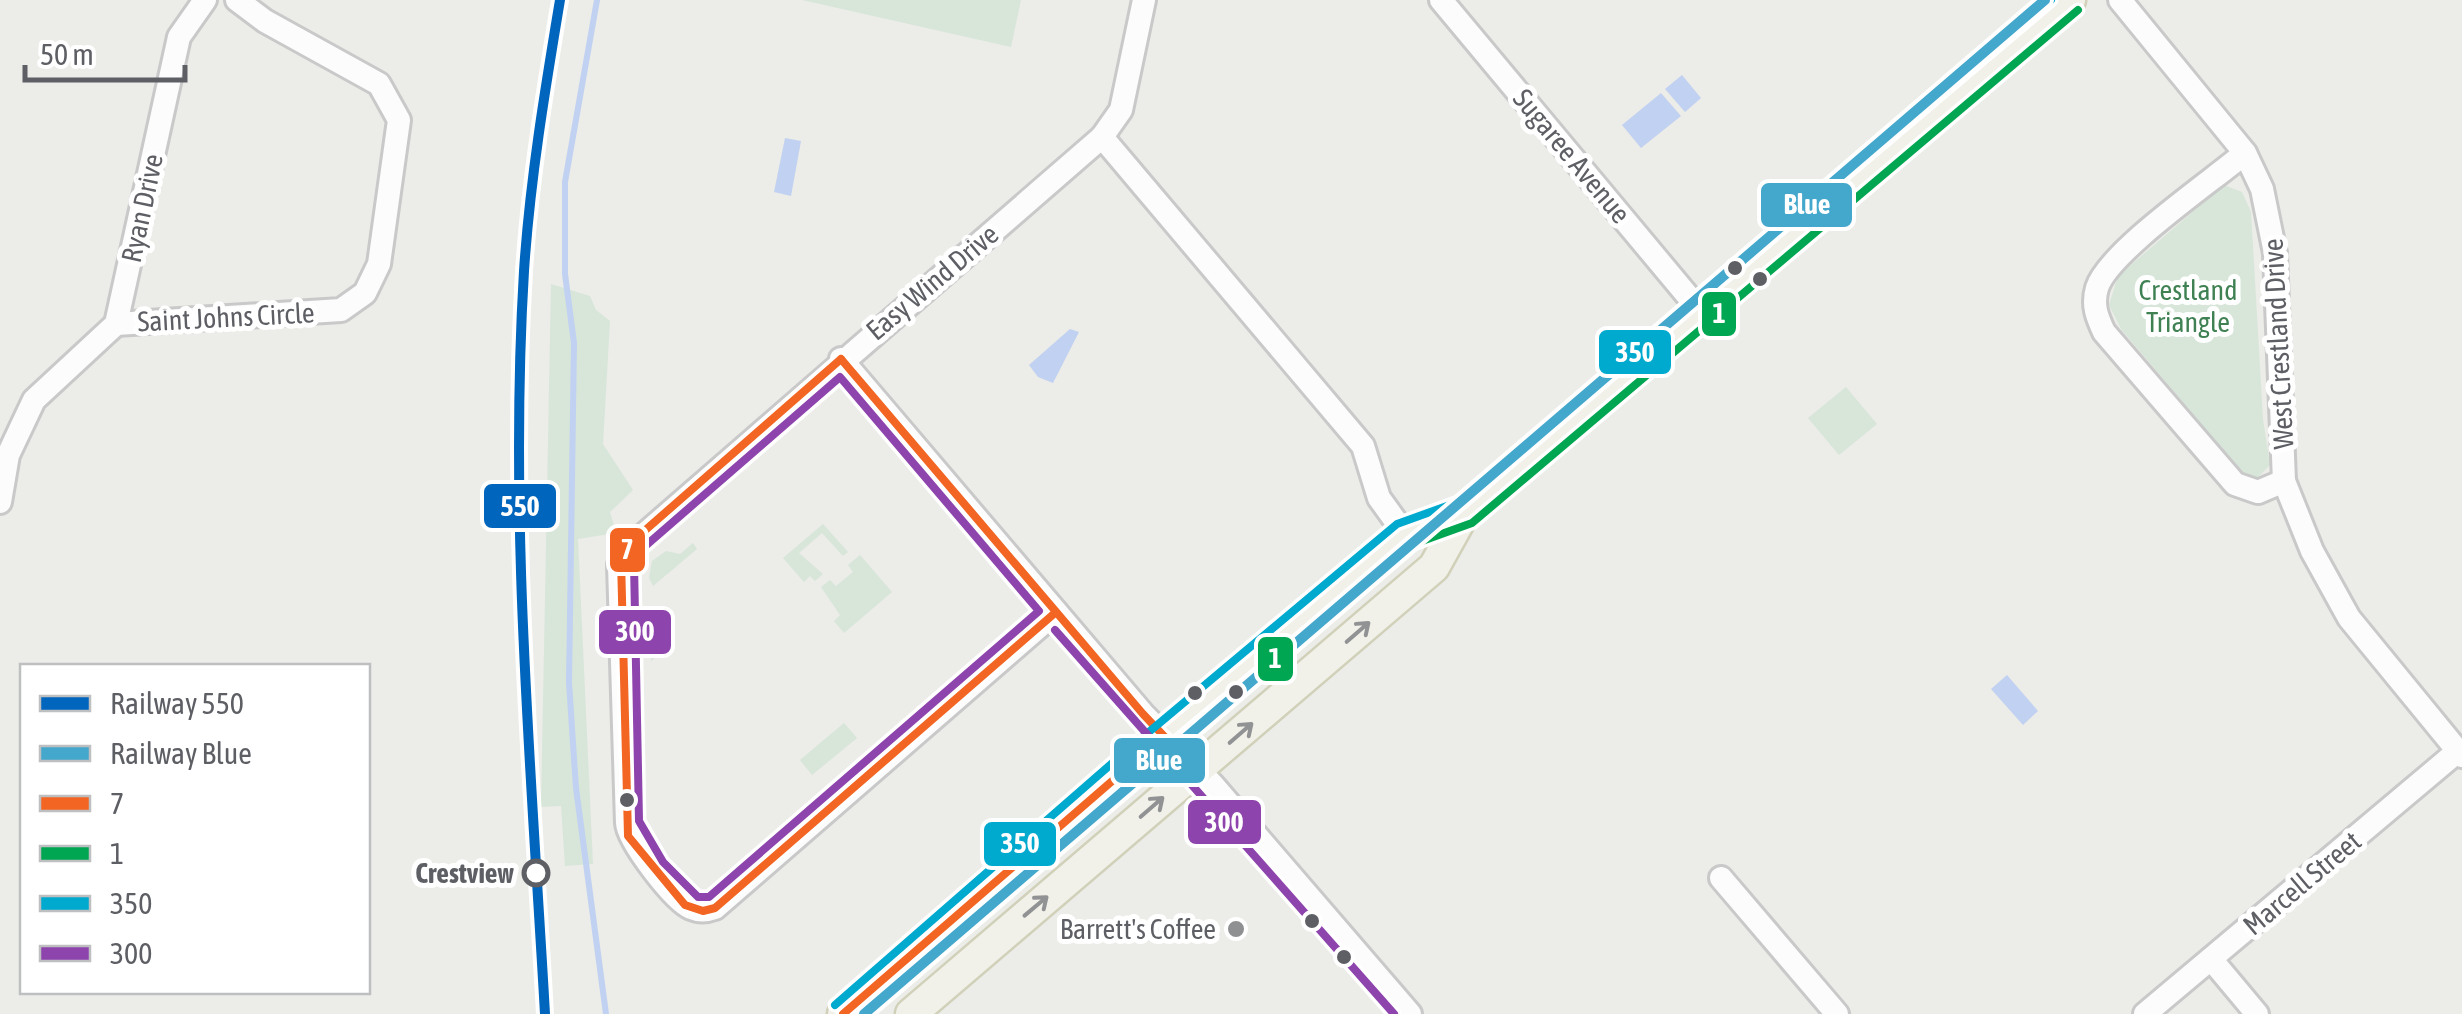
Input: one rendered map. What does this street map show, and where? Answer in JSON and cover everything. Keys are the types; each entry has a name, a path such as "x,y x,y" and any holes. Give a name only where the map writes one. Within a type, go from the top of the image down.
{"main road":[{"path":"843,1014 1405,534 1464,513 2070,0"},
{"path":"911,1014 1434,567 1464,513"}],"street":[{"name":"Ryan Drive","path":"116,324 179,37 204,0"},
{"name":"Saint Johns Circle","path":"116,324 341,310 365,293 379,264 399,120 392,102 380,84 364,73 297,40 237,0"},
{"name":"Easy Wind Drive","path":"1056,612 716,908 690,908 627,830 620,559 634,540 1102,137 1121,110 1144,0"},
{"name":"Sugaree Avenue","path":"1441,0 1702,313"},
{"name":"West Crestland Drive","path":"2120,0 2245,153 2271,216 2276,253 2284,482 2312,550 2349,618 2460,754"},
{"path":"1102,137 1363,446 1379,498 1405,534"},
{"name":"West Crestland Drive","path":"2245,153 2115,259 2102,277 2094,304 2104,332 2235,484 2258,492 2284,482"},
{"path":"0,502 8,456 34,400 116,324"},
{"path":"841,359 1164,737 1410,1014"},
{"name":"Marcell Street","path":"2145,1014 2460,754"},
{"path":"1721,878 1837,1014"},
{"path":"2211,959 2257,1014"}],"green space":[{"path":"802,0 1021,0 1011,47"},
{"name":"Crestland Triangle","path":"2224,185 2242,192 2251,212 2263,419 2270,465 2255,480 2245,476 2121,329 2109,305 2118,276"},
{"path":"551,284 590,296 596,310 610,321 603,444 633,490 610,512 616,533 578,539 593,864 565,866 561,806 541,807"},
{"path":"1846,387 1877,424 1839,455 1808,418"},
{"path":"823,524 848,552 843,556 822,533 799,553 823,574 815,581 810,576 804,582 783,558"},
{"path":"693,543 697,549 653,586 649,578 652,561 666,551 680,554"},
{"path":"860,555 892,592 844,633 834,621 840,615 821,587 830,580 836,586 853,572 848,565"},
{"path":"651,619 673,643 651,661"},
{"path":"844,723 857,738 812,775 800,760"}],"water":[{"path":"1682,75 1701,98 1685,112 1665,89"},
{"path":"1661,93 1681,116 1641,148 1622,125"},
{"path":"785,138 801,141 791,196 774,192"},
{"path":"1070,329 1079,332 1053,383 1038,377 1029,365"},
{"path":"2007,675 2038,711 2023,725 1991,689"}],"waterway":[{"path":"597,0 565,182 565,274 574,343 569,683 576,788 606,1014"}],"rail line":[{"name":"550","path":"545,1014 520,550 520,364 530,203 560,0"},
{"name":"Blue","path":"864,1014 2045,0"}],"transit line":[{"name":"350","path":"835,1005 1125,752 1397,524 1458,502 2051,0"},
{"name":"1","path":"862,1014 1141,771 1411,545 1472,523 2078,10"},
{"name":"7","path":"841,359 634,540 621,559 628,836 685,905 703,911 715,908 1056,612"},
{"name":"7","path":"841,359 1143,714 1197,771"},
{"name":"300","path":"840,377 1039,611 709,897 698,897 663,862 639,821 634,563 643,548 840,377"},
{"name":"300","path":"1055,630 1394,1014"},
{"name":"7","path":"843,1014 1163,737"}],"place":[{"name":"Crestview","path":"536,873"},
{"name":"Barrett's Coffee","path":"1236,929"}]}
